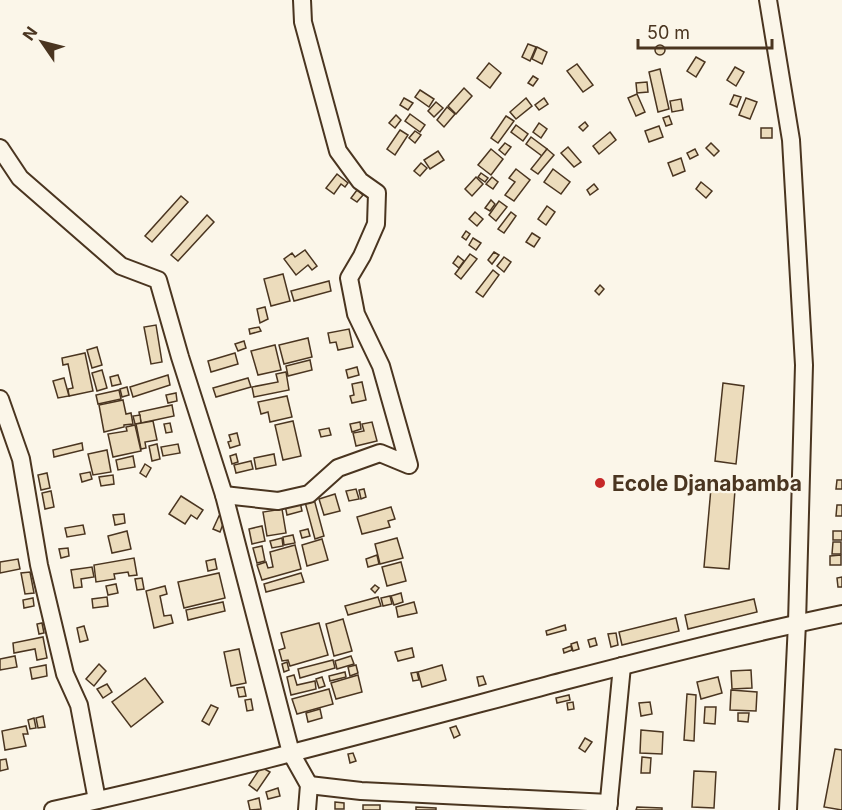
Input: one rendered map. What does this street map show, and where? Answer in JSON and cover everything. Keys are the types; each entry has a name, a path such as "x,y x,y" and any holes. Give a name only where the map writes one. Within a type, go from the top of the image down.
{"street":[{"path":"291,0 303,22"},
{"path":"224,495 279,501 309,494 338,468 380,453 409,465 381,366 356,314 349,278 376,224 377,193 360,181 338,151 303,22 302,0"},
{"path":"768,0 791,140 804,365 797,623 788,810"},
{"path":"0,148 20,178 121,266 158,280 224,495 291,753 309,785 307,810"},
{"path":"0,399 21,459 39,566 65,674 79,705 97,800"},
{"path":"53,810 291,753 622,666 842,614"},
{"path":"309,785 361,791 609,807 622,666"}],"building":[{"path":"528,44 536,47 530,61 522,57"},
{"path":"660,45 664,46 664,54 660,55 656,54 655,50 656,46"},
{"path":"537,47 547,52 542,64 532,59"},
{"path":"696,57 705,62 696,77 687,71"},
{"path":"489,63 501,73 490,88 477,78"},
{"path":"577,64 593,85 583,92 567,71"},
{"path":"735,67 744,72 736,86 727,80"},
{"path":"660,69 669,109 658,112 649,72"},
{"path":"533,76 538,79 533,86 528,83"},
{"path":"647,82 648,92 637,93 636,83"},
{"path":"464,88 472,96 456,114 448,106"},
{"path":"420,90 434,99 429,107 415,97"},
{"path":"637,94 645,112 636,116 628,98"},
{"path":"734,95 741,97 737,107 730,104"},
{"path":"404,98 413,103 408,110 400,105"},
{"path":"526,98 532,106 516,119 510,112"},
{"path":"544,98 548,104 539,110 535,105"},
{"path":"746,98 757,102 750,119 739,115"},
{"path":"681,99 683,110 672,112 670,101"},
{"path":"436,102 443,108 434,117 428,111"},
{"path":"447,107 455,114 444,127 437,120"},
{"path":"410,114 425,125 420,132 405,121"},
{"path":"396,115 401,120 395,128 389,123"},
{"path":"506,116 514,121 498,143 491,138"},
{"path":"669,116 672,124 666,126 663,118"},
{"path":"585,122 588,126 583,131 579,127"},
{"path":"539,123 547,129 541,138 533,132"},
{"path":"516,125 528,134 523,141 511,132"},
{"path":"659,126 663,137 649,142 645,131"},
{"path":"761,128 772,128 772,138 761,138"},
{"path":"400,130 408,135 395,155 387,149"},
{"path":"415,131 421,135 415,143 409,138"},
{"path":"610,132 616,140 599,154 593,146"},
{"path":"531,137 547,149 542,156 526,144"},
{"path":"505,143 511,147 505,155 499,150"},
{"path":"711,143 719,151 714,156 706,148"},
{"path":"568,147 581,162 574,167 561,153"},
{"path":"491,149 503,159 491,175 478,165"},
{"path":"547,149 554,155 538,174 531,169"},
{"path":"695,149 698,155 690,159 687,153"},
{"path":"438,151 444,160 430,169 424,160"},
{"path":"681,158 685,171 673,176 668,163"},
{"path":"421,163 427,168 420,176 414,171"},
{"path":"516,169 530,180 514,201 505,195 515,182 509,178"},
{"path":"553,169 570,182 561,194 544,182"},
{"path":"481,173 488,178 485,182 478,177"},
{"path":"337,174 348,183 345,187 341,184 334,194 326,188"},
{"path":"476,177 483,184 472,196 465,189"},
{"path":"492,177 498,182 493,189 486,184"},
{"path":"701,182 712,191 706,198 696,189"},
{"path":"594,184 598,189 590,195 587,190"},
{"path":"357,190 363,195 357,202 351,198"},
{"path":"181,196 188,202 152,242 145,236"},
{"path":"491,200 495,204 490,211 485,208"},
{"path":"499,201 507,207 496,221 489,215"},
{"path":"547,206 555,212 546,225 538,219"},
{"path":"475,212 483,219 477,226 469,219"},
{"path":"511,212 516,216 504,233 498,229"},
{"path":"207,215 214,222 178,261 171,255"},
{"path":"466,231 470,234 466,240 462,237"},
{"path":"532,233 540,238 534,247 526,242"},
{"path":"473,238 481,243 476,250 469,245"},
{"path":"305,250 317,266 312,270 308,265 296,275 284,259 292,253 295,257"},
{"path":"494,252 499,255 492,264 488,260"},
{"path":"470,254 477,259 461,279 455,274"},
{"path":"458,256 464,261 459,268 453,263"},
{"path":"504,257 511,262 504,272 497,266"},
{"path":"493,270 499,275 483,297 476,292"},
{"path":"283,274 290,301 271,306 264,279"},
{"path":"329,281 331,291 294,301 291,291"},
{"path":"600,285 604,289 599,295 595,291"},
{"path":"265,307 268,319 260,323 257,309"},
{"path":"156,325 162,362 151,364 144,327"},
{"path":"259,327 261,331 250,334 249,329"},
{"path":"349,329 353,347 338,350 336,342 330,343 328,333"},
{"path":"308,338 312,357 284,364 279,345"},
{"path":"244,341 246,348 238,351 235,344"},
{"path":"275,345 281,370 258,375 251,351"},
{"path":"97,347 102,365 92,368 87,350"},
{"path":"85,353 93,391 69,396 68,389 73,388 68,364 63,365 62,358"},
{"path":"235,353 238,364 211,372 208,361"},
{"path":"310,360 312,370 288,376 286,366"},
{"path":"357,367 359,375 348,378 346,370"},
{"path":"102,370 107,388 97,391 92,373"},
{"path":"286,372 289,390 254,397 252,387 278,382 276,374"},
{"path":"118,375 121,384 112,386 110,377"},
{"path":"168,375 170,385 133,397 130,387"},
{"path":"64,378 69,396 58,398 53,381"},
{"path":"248,378 251,387 216,397 213,388"},
{"path":"362,382 366,400 352,403 350,396 354,395 352,384"},
{"path":"723,383 744,386 736,464 715,461"},
{"path":"127,387 129,395 122,397 120,389"},
{"path":"119,390 121,399 98,404 96,395"},
{"path":"176,393 177,401 168,403 166,395"},
{"path":"287,396 292,417 270,422 268,412 261,414 258,402"},
{"path":"123,400 126,414 131,413 133,424 104,432 99,405"},
{"path":"172,405 174,416 141,423 139,412"},
{"path":"140,415 141,423 135,424 133,416"},
{"path":"153,421 157,440 145,442 146,448 141,449 136,424"},
{"path":"293,421 301,456 283,460 275,425"},
{"path":"360,422 361,429 352,432 350,424"},
{"path":"372,422 377,441 356,446 353,433 364,431 362,424"},
{"path":"170,423 172,432 166,433 164,424"},
{"path":"135,425 141,451 113,457 108,434 127,431 126,427"},
{"path":"329,428 331,435 321,437 319,430"},
{"path":"237,433 240,445 230,448 229,435"},
{"path":"82,443 83,450 54,457 53,450"},
{"path":"157,444 160,459 152,461 149,446"},
{"path":"178,444 180,453 163,456 161,447"},
{"path":"107,450 111,472 93,475 88,454"},
{"path":"236,454 238,462 232,464 230,456"},
{"path":"274,454 276,465 256,469 254,458"},
{"path":"133,456 135,467 118,470 116,460"},
{"path":"251,461 253,469 236,473 234,465"},
{"path":"145,464 151,468 146,477 140,473"},
{"path":"90,472 92,479 82,482 80,474"},
{"path":"47,473 50,488 41,490 38,475"},
{"path":"113,475 114,484 101,486 99,477"},
{"path":"837,480 842,480 842,489 836,489"},
{"path":"711,488 735,490 729,569 704,567"},
{"path":"356,489 359,499 349,501 346,491"},
{"path":"364,489 366,497 361,499 359,490"},
{"path":"51,491 54,507 45,509 42,493"},
{"path":"335,494 340,511 324,515 319,499"},
{"path":"181,496 203,510 197,519 191,515 185,524 169,514"},
{"path":"314,499 324,536 315,539 305,502"},
{"path":"300,502 302,511 287,515 285,505"},
{"path":"837,505 842,505 842,516 836,516"},
{"path":"391,507 395,519 388,521 390,527 362,534 357,517"},
{"path":"282,509 286,533 267,536 263,512"},
{"path":"124,514 125,523 115,525 113,515"},
{"path":"219,516 225,519 220,532 213,529"},
{"path":"83,525 85,534 67,537 65,528"},
{"path":"262,526 265,541 252,544 249,529"},
{"path":"308,529 310,536 302,538 300,531"},
{"path":"127,531 131,549 112,553 108,536"},
{"path":"833,531 842,531 842,540 833,540"},
{"path":"293,535 295,543 284,545 283,537"},
{"path":"282,538 283,546 272,548 270,541"},
{"path":"397,538 403,558 380,564 375,544"},
{"path":"322,539 328,560 307,566 302,545"},
{"path":"833,542 841,542 841,554 832,554"},
{"path":"295,545 301,569 262,580 257,565 266,562 268,568 273,567 270,552"},
{"path":"262,546 265,561 257,563 253,548"},
{"path":"68,548 69,556 61,558 59,549"},
{"path":"377,555 379,564 368,567 366,559"},
{"path":"841,555 841,565 830,565 830,556"},
{"path":"134,558 137,575 129,576 128,572 114,574 115,579 96,582 94,565"},
{"path":"18,559 20,569 0,573 0,562"},
{"path":"215,559 217,569 208,571 206,561"},
{"path":"401,562 406,581 387,586 382,567"},
{"path":"92,567 94,577 81,579 82,587 74,588 71,570"},
{"path":"30,572 34,593 25,594 21,573"},
{"path":"219,573 225,598 184,608 178,582"},
{"path":"301,573 304,582 266,592 264,584"},
{"path":"842,577 842,587 838,587 837,578"},
{"path":"142,578 144,589 137,590 135,579"},
{"path":"116,584 118,593 108,595 106,586"},
{"path":"375,585 379,588 375,593 371,589"},
{"path":"165,586 167,594 160,596 164,616 171,615 173,623 154,628 146,591"},
{"path":"401,593 403,602 394,605 391,596"},
{"path":"390,596 392,604 383,606 381,598"},
{"path":"107,597 108,606 93,608 92,599"},
{"path":"378,597 381,606 348,615 345,606"},
{"path":"33,598 34,606 24,608 23,600"},
{"path":"754,599 757,612 688,629 685,615"},
{"path":"223,602 225,611 188,620 186,610"},
{"path":"414,602 417,613 398,617 396,607"},
{"path":"676,618 679,631 622,645 619,632"},
{"path":"343,619 352,651 334,656 326,624"},
{"path":"42,623 44,633 39,634 37,624"},
{"path":"319,623 328,655 290,666 288,660 282,661 279,650 285,648 281,633"},
{"path":"565,625 566,630 547,635 546,631"},
{"path":"84,626 88,640 80,642 77,628"},
{"path":"616,633 618,645 611,647 608,634"},
{"path":"43,637 47,658 37,660 35,649 14,653 13,643"},
{"path":"595,638 597,645 590,647 588,640"},
{"path":"577,642 579,649 573,651 571,644"},
{"path":"571,646 572,650 564,653 563,649"},
{"path":"412,648 414,657 398,661 395,652"},
{"path":"239,649 246,683 231,686 224,652"},
{"path":"15,656 17,667 0,670 0,659"},
{"path":"351,656 354,664 337,669 335,661"},
{"path":"333,660 335,668 300,678 298,669"},
{"path":"287,662 289,670 284,672 282,664"},
{"path":"99,664 106,671 94,686 86,679"},
{"path":"46,665 47,676 32,679 30,668"},
{"path":"356,665 358,673 350,676 348,667"},
{"path":"442,665 446,680 422,687 418,672"},
{"path":"751,670 752,688 732,689 731,671"},
{"path":"345,672 346,677 330,681 329,676"},
{"path":"417,672 419,680 413,681 411,673"},
{"path":"294,675 297,685 315,681 316,689 291,695 287,677"},
{"path":"358,675 362,692 336,699 331,683"},
{"path":"483,676 486,684 479,686 477,677"},
{"path":"322,677 325,686 319,688 316,679"},
{"path":"718,677 722,693 701,699 697,682"},
{"path":"145,678 163,702 131,727 112,702"},
{"path":"107,684 112,692 103,698 97,689"},
{"path":"244,687 246,696 239,697 237,688"},
{"path":"329,689 333,704 297,714 292,699"},
{"path":"731,690 757,692 756,711 730,710"},
{"path":"687,694 696,695 694,741 684,740"},
{"path":"569,695 570,700 557,703 556,698"},
{"path":"251,699 253,710 247,711 245,700"},
{"path":"573,702 574,709 568,710 567,703"},
{"path":"650,702 652,714 641,716 639,703"},
{"path":"211,705 218,708 209,725 202,721"},
{"path":"705,707 716,707 715,724 704,723"},
{"path":"320,709 322,718 308,722 306,713"},
{"path":"738,713 749,713 748,722 738,721"},
{"path":"43,716 45,727 38,728 36,718"},
{"path":"34,718 36,728 30,729 28,720"},
{"path":"26,726 28,734 23,734 26,746 5,750 2,731"},
{"path":"456,726 460,735 454,738 450,728"},
{"path":"641,730 663,732 662,754 640,753"},
{"path":"585,738 592,742 585,752 579,748"},
{"path":"835,749 842,750 842,810 824,807"},
{"path":"353,753 356,761 350,763 348,754"},
{"path":"642,757 651,758 650,773 641,773"},
{"path":"6,759 8,769 0,771 0,760"},
{"path":"261,767 270,772 257,791 249,785"},
{"path":"694,771 716,772 714,808 692,807"},
{"path":"278,788 280,796 268,799 266,792"},
{"path":"259,798 261,809 250,810 248,801"},
{"path":"335,802 344,803 344,809 335,809"},
{"path":"363,805 380,805 380,810 363,810"},
{"path":"416,807 436,808 436,810 416,810"},
{"path":"637,807 662,808 662,810 636,810"}],"place":[{"name":"Ecole Djanabamba","path":"600,483"}]}
